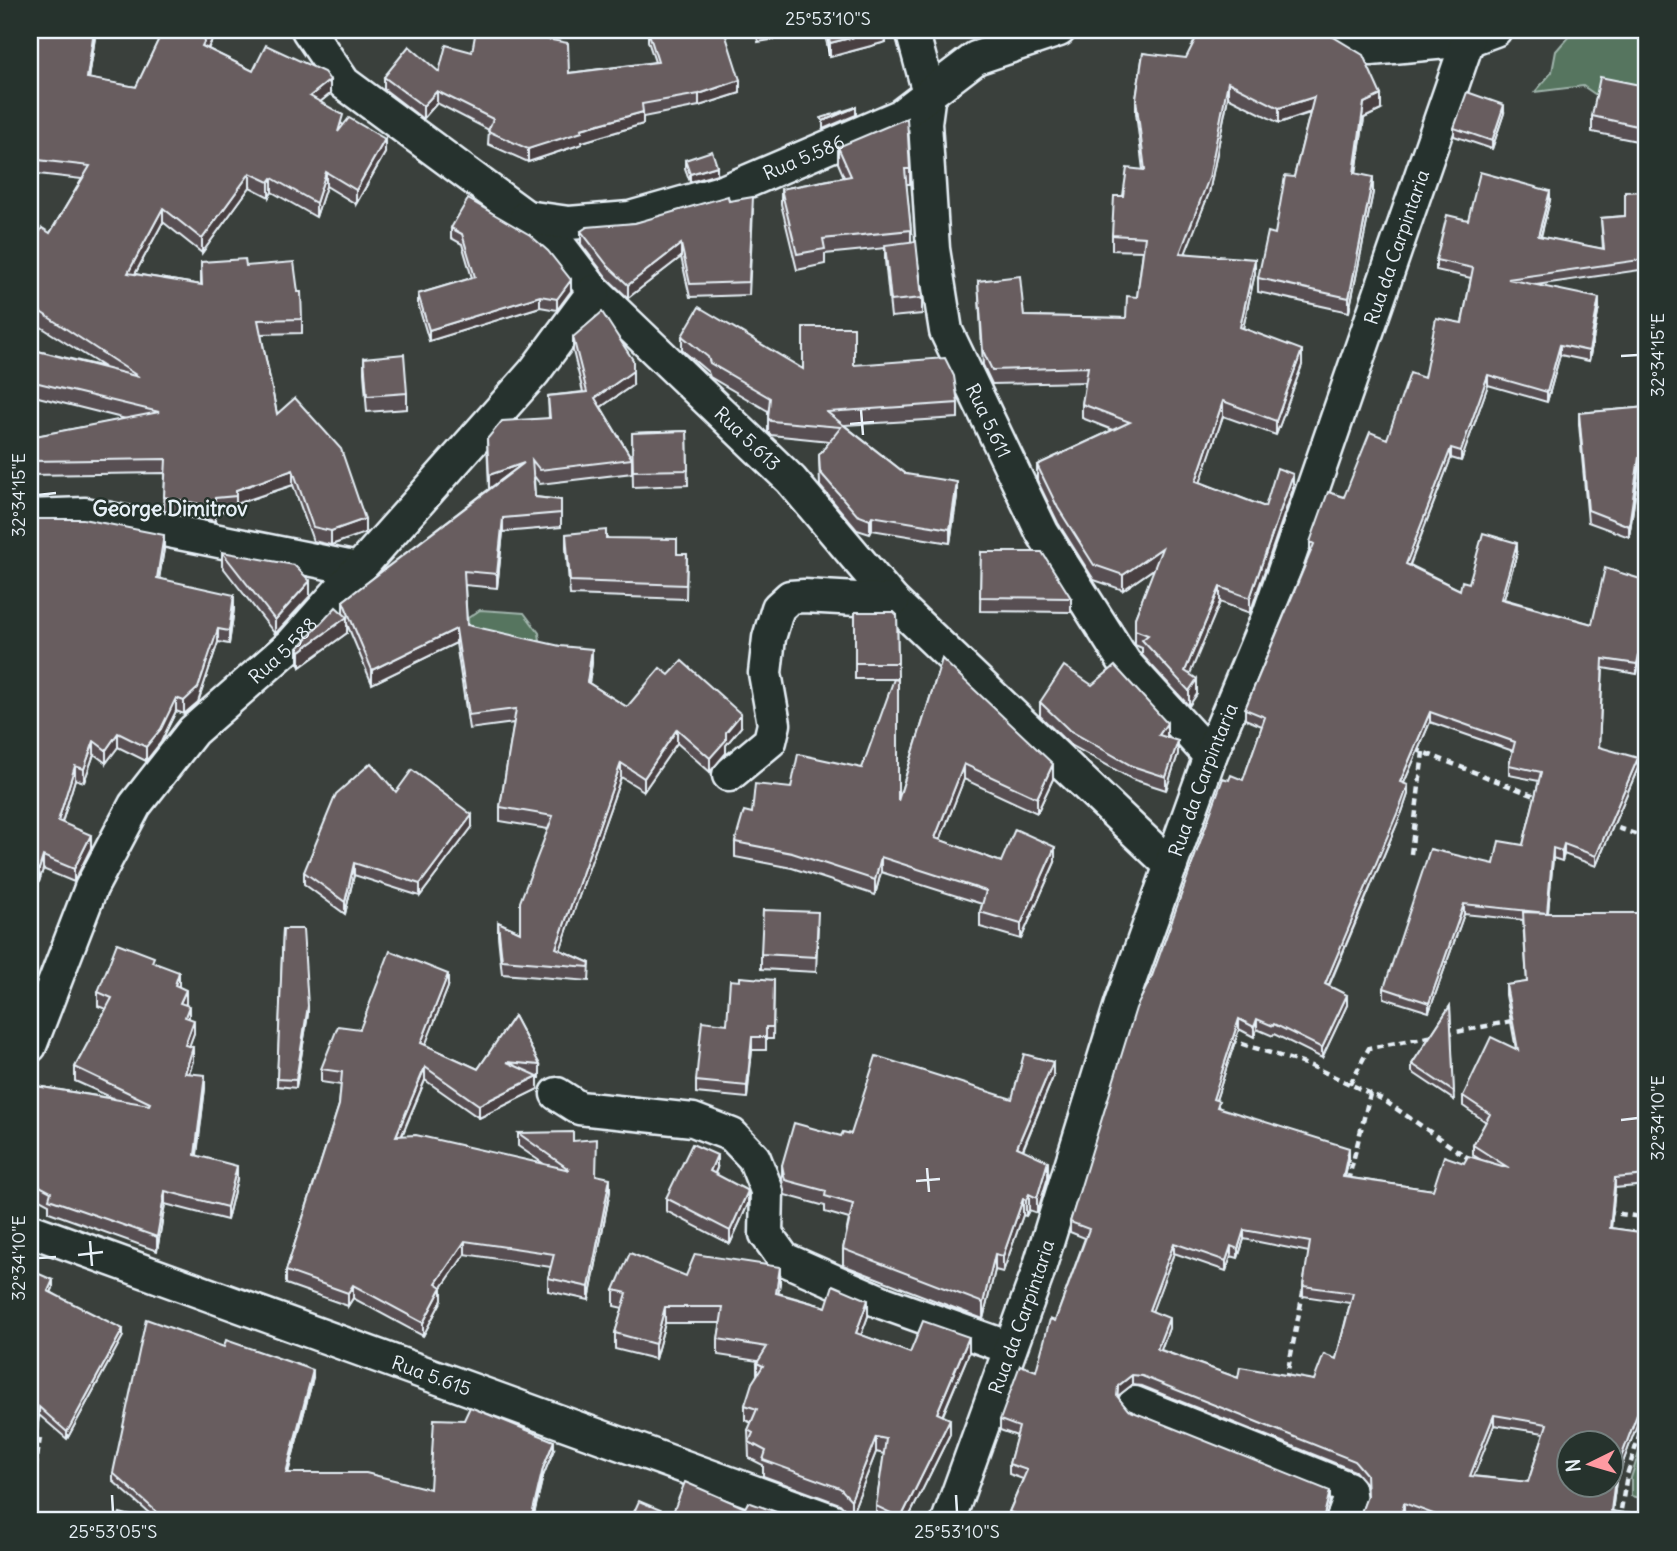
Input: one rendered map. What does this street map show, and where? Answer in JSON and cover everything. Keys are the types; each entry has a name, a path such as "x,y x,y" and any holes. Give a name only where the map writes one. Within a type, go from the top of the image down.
{"street":[{"name":"Rua 5.613","path":"308,30 344,83 526,218 562,249 594,291 791,480 893,601 1171,866"},
{"name":"Rua 5.611","path":"912,30 929,93 925,123 933,249 946,331 1042,532 1125,663 1209,756"},
{"name":"Rua 5.586","path":"526,218 569,223 630,218 725,191 900,116 976,58 1059,30"},
{"path":"1331,30 1371,49 1482,35"},
{"name":"Rua da Carpintaria","path":"948,1521 1037,1275 1121,1004 1209,756 1269,615 1482,35"},
{"name":"Rua 5.588","path":"30,1046 91,888 135,805 193,731 292,644 534,372 594,291"},
{"path":"30,516 85,514 358,569"},
{"path":"729,775 770,741 774,724 765,673 769,638 778,608 790,597 804,596 893,601"},
{"path":"557,1094 579,1108 693,1120 732,1135 754,1158 767,1191 766,1234 784,1259 884,1303 1010,1348"},
{"name":"Rua 5.615","path":"30,1230 834,1521"},
{"path":"1135,1403 1348,1488 1350,1500 1342,1521"}],"path":[{"path":"1412,747 1548,801"},
{"path":"1411,853 1423,752"},
{"path":"1596,820 1646,838"},
{"path":"1646,925 1647,822"},
{"path":"1350,1084 1369,1048 1524,1019"},
{"path":"1227,1038 1311,1066 1350,1084 1370,1094 1473,1161"},
{"path":"1344,1190 1370,1094"},
{"path":"1597,1210 1647,1218"},
{"path":"1286,1385 1299,1303 1310,1265"},
{"path":"1619,1521 1627,1475 1647,1410"},
{"path":"30,1504 40,1438"},
{"path":"30,1514 58,1521"}],"green space":[{"path":"1595,30 1635,30 1647,41 1647,101 1601,91 1599,97 1583,86 1535,92 1552,72 1556,51 1569,36"},
{"path":"1647,101 1647,149 1638,143"},
{"path":"480,610 524,613 539,633 542,655 469,638 468,618"},
{"path":"1647,1427 1647,1500 1631,1496 1631,1478"}],"building":[{"path":"36,30 94,30 87,78 136,87 163,30 210,30 202,46 253,71 266,45 324,72 330,80 310,96 343,115 338,132 349,118 385,139 356,190 326,172 316,203 272,178 269,182 250,173 202,239 163,208 128,273 202,285 201,262 245,259 246,266 294,262 298,292 301,292 302,319 258,320 277,414 295,398 341,449 365,519 331,531 313,527 293,470 236,490 236,496 215,498 215,507 164,497 166,459 30,461 30,437 159,412 30,381 30,349 139,377 30,305 30,247 42,228 50,233 90,166 30,159 30,74"},
{"path":"476,30 498,30 568,43 569,73 658,62 648,30 678,30 680,35 697,30 724,30 740,80 699,94 642,104 643,112 581,129 582,132 528,149 488,131 493,119 437,91 423,106 384,77 409,46 439,72 446,45 472,52"},
{"path":"827,30 882,30 830,43"},
{"path":"1200,30 1238,30 1247,34 1250,30 1322,30 1363,55 1381,95 1364,103 1354,173 1373,177 1349,298 1258,278 1268,232 1275,234 1285,176 1294,177 1314,97 1279,108 1228,82 1209,178 1180,253 1255,259 1240,327 1302,350 1276,421 1223,401 1196,481 1265,507 1277,468 1293,474 1250,598 1220,587 1185,671 1197,679 1189,691 1142,640 1148,635 1135,630 1135,618 1162,548 1123,575 1094,565 1058,508 1037,465 1130,422 1082,404 1088,367 992,370 983,351 978,281 1020,276 1024,316 1126,318 1127,296 1137,297 1145,237 1112,235 1114,196 1123,196 1127,168 1145,170 1136,99 1143,53 1186,58"},
{"path":"1600,77 1645,86 1637,126 1592,116"},
{"path":"1467,92 1504,105 1492,141 1454,128"},
{"path":"856,107 823,121 821,118"},
{"path":"907,118 910,169 905,169 911,230 823,239 825,249 797,254 781,189 851,176 838,147"},
{"path":"712,151 717,166 690,174 685,160"},
{"path":"1480,172 1550,191 1538,236 1604,249 1601,218 1625,216 1625,192 1647,191 1647,259 1508,279 1599,298 1589,351 1560,345 1547,392 1488,375 1461,451 1451,448 1406,564 1460,590 1462,581 1469,583 1483,533 1517,543 1501,599 1592,624 1605,568 1647,581 1647,625 1637,664 1603,659 1599,747 1638,758 1596,856 1564,844 1562,851 1553,848 1547,913 1647,913 1647,1175 1615,1178 1610,1228 1647,1233 1647,1414 1638,1412 1624,1450 1624,1428 1554,1428 1554,1498 1613,1498 1611,1511 1647,1516 1647,1521 1452,1521 1404,1503 1400,1521 1355,1521 1359,1518 1367,1496 1366,1474 1355,1461 1142,1376 1132,1375 1118,1386 1117,1396 1128,1410 1330,1491 1324,1515 1329,1521 1036,1521 1009,1512 1027,1470 1009,1464 1019,1427 1000,1420 1020,1365 1036,1371 1050,1319 1055,1321 1089,1229 1070,1222 1136,1008 1152,976 1223,778 1229,780 1231,775 1243,780 1265,717 1245,709 1314,544 1310,542 1328,492 1344,497 1370,432 1387,439 1410,373 1424,378 1436,318 1462,323 1473,268 1436,260 1447,215 1468,220","holes":["1430,712 1515,742 1509,765 1541,772 1523,845 1499,841 1494,864 1430,849 1384,988 1429,1003 1464,904 1547,913 1523,912 1527,982 1506,985 1518,1050 1491,1037 1463,1096 1490,1114 1473,1145 1509,1168 1468,1156 1464,1163 1444,1156 1433,1190 1343,1177 1349,1148 1217,1107 1219,1101 1213,1099 1239,1019 1254,1027 1257,1019 1273,1026 1274,1024 1322,1048 1347,995 1325,984 1402,802 1408,785 1400,782","1244,1230 1310,1242 1303,1286 1353,1293 1336,1359 1324,1354 1314,1380 1240,1367 1238,1378 1157,1349 1169,1318 1149,1310 1174,1243 1226,1261 1231,1246 1238,1249","1494,1415 1547,1424 1528,1482 1470,1476"]},
{"path":"728,196 729,201 753,197 749,282 690,284 681,244 628,285 608,266 581,231 587,227 635,223"},
{"path":"468,199 530,235 548,251 571,280 557,299 540,296 429,330 418,294 475,277 462,234 451,228"},
{"path":"916,241 922,298 891,301 885,245"},
{"path":"699,307 803,369 803,327 854,327 854,365 945,358 954,376 958,403 827,412 906,474 957,482 950,529 872,516 870,520 857,515 820,472 819,455 841,427 771,421 768,418 770,398 710,363 708,357 682,336"},
{"path":"602,312 633,360 633,371 595,398 632,459 540,470 532,460 535,497 561,500 561,513 503,518 497,574 464,571 467,625 560,646 592,649 587,682 627,707 660,668 669,675 682,661 741,714 726,732 726,740 710,758 677,729 644,778 621,763 556,948 590,963 589,967 502,960 498,922 520,932 520,902 553,816 500,807 516,709 469,715 456,629 372,670 343,601 524,463 489,475 487,439 502,421 550,418 548,396 587,392 573,337"},
{"path":"404,354 407,393 367,396 364,358"},
{"path":"1647,407 1647,456 1639,457 1629,526 1588,510 1579,413"},
{"path":"687,431 688,470 633,471 632,433"},
{"path":"30,519 83,519 164,535 157,578 234,595 229,631 218,629 198,688 184,701 176,698 161,729 146,747 118,733 106,750 94,741 84,769 75,766 58,821 91,835 74,869 43,856 39,869 30,866"},
{"path":"606,530 606,538 677,539 677,554 687,554 686,585 570,581 566,534"},
{"path":"222,552 294,565 310,581 275,620"},
{"path":"981,552 1042,552 1071,598 980,597"},
{"path":"336,607 347,617 300,651 298,648"},
{"path":"855,612 894,612 897,615 898,663 855,663"},
{"path":"942,659 1053,764 1037,798 964,764 935,838 1001,862 1015,829 1055,847 1021,924 980,912 986,891 881,857 875,880 792,853 735,842 744,811 752,813 755,784 791,788 798,754 862,768 894,679 898,680 898,801"},
{"path":"1064,666 1092,685 1115,666 1167,723 1159,735 1178,741 1166,777 1132,766 1069,730 1040,702"},
{"path":"371,763 396,792 412,770 472,815 420,884 354,863 345,902 304,872 336,794"},
{"path":"763,910 818,912 816,957 761,954"},
{"path":"283,929 303,929 308,1006 296,1080 277,1079"},
{"path":"117,943 154,957 152,962 179,972 175,985 186,990 180,1003 189,1006 185,1017 194,1020 185,1045 193,1047 185,1073 205,1075 195,1155 237,1166 227,1207 165,1191 157,1237 49,1199 51,1192 30,1181 30,1085 149,1105 150,1103 75,1067 112,998 98,992"},
{"path":"390,951 448,974 421,1043 478,1069 514,1016 540,1065 507,1062 538,1076 479,1105 425,1067 396,1136 416,1135 570,1170 518,1133 573,1132 573,1141 597,1139 596,1175 610,1178 589,1287 548,1278 554,1254 465,1241 436,1283 442,1287 423,1323 353,1285 348,1293 286,1271 339,1105 342,1072 321,1069 338,1026 360,1029"},
{"path":"740,977 774,980 773,1027 766,1027 766,1037 752,1037 747,1086 696,1081 702,1021 727,1024 730,980 740,981"},
{"path":"1450,1006 1454,1092 1412,1064"},
{"path":"1024,1054 1053,1062 1017,1147 1048,1161 1037,1198 1029,1194 1026,1200 1023,1199 1003,1256 995,1254 983,1303 843,1249 853,1204 825,1196 826,1191 785,1180 782,1165 794,1123 841,1136 843,1132 851,1134 876,1056 1012,1099"},
{"path":"692,1144 717,1155 710,1171 748,1191 730,1231 666,1198"},
{"path":"630,1253 686,1276 695,1254 780,1267 776,1293 826,1307 833,1285 868,1300 856,1333 910,1353 923,1321 969,1337 937,1413 950,1419 901,1518 876,1506 886,1439 876,1437 851,1500 840,1488 763,1460 766,1451 749,1442 753,1433 748,1430 757,1409 745,1405 752,1383 763,1366 757,1363 767,1347 718,1339 723,1307 665,1307 655,1344 615,1333 627,1293 614,1290"},
{"path":"30,1270 53,1280 48,1291 123,1329 67,1432 39,1407 31,1473 30,1473"},
{"path":"146,1319 224,1347 226,1340 313,1370 286,1473 366,1473 430,1489 434,1419 464,1420 470,1407 554,1441 543,1468 532,1515 567,1521 167,1521 113,1473"},
{"path":"685,1482 745,1508 748,1502 802,1521 630,1521 639,1501 672,1515"},
{"path":"120,1513 149,1521 117,1521"}],"district":[{"name":"George Dimitrov","path":"170,508"}]}
